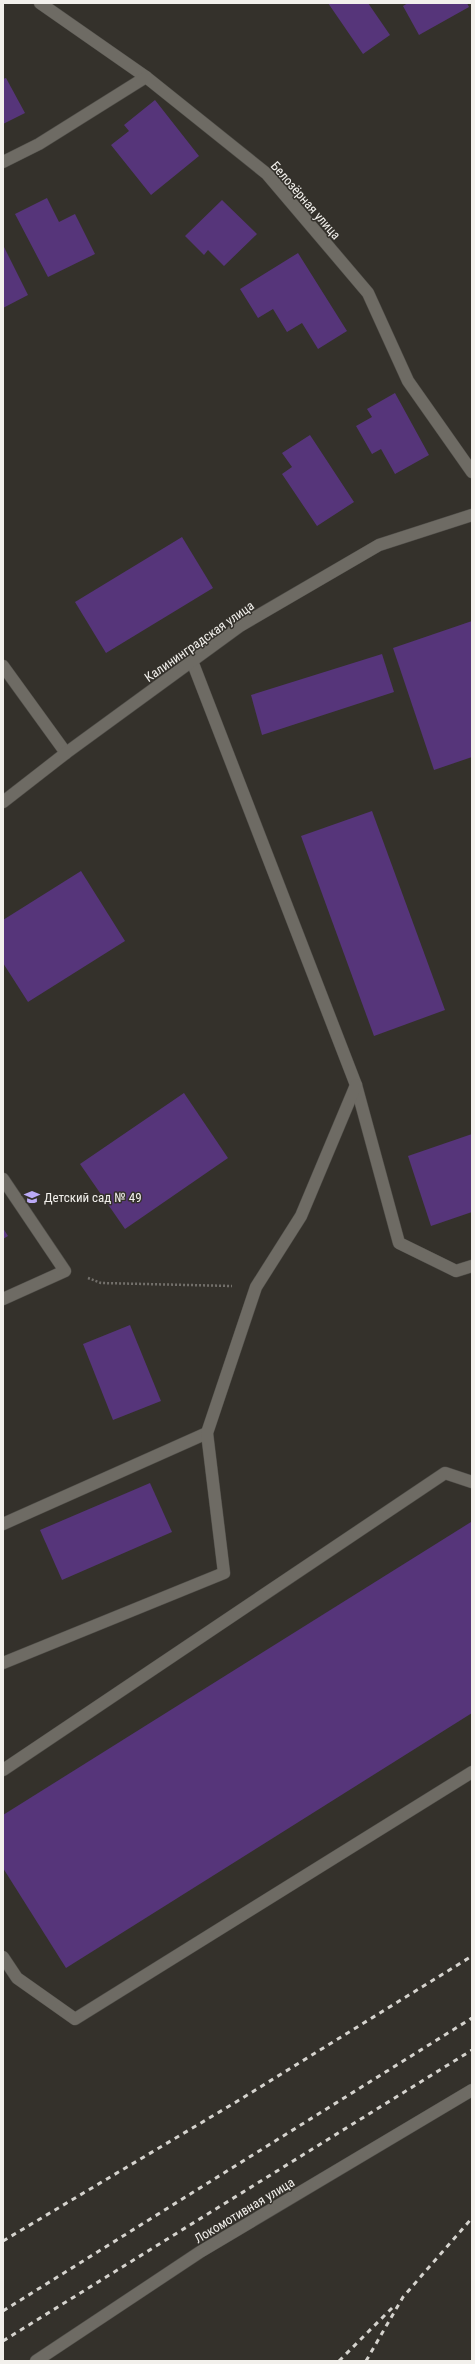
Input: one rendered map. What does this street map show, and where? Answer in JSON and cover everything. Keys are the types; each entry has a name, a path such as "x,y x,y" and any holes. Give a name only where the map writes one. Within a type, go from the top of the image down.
{"street":[{"name":"Белозёрная улица","path":"40,3 146,77 267,174 368,293 408,381 472,472"},
{"path":"3,162 39,144 146,77"},
{"name":"Калининградская улица","path":"3,802 66,753 240,626 379,545 472,515"},
{"path":"192,661 356,1085 399,1244 456,1272 472,1266"},
{"path":"3,666 66,753"},
{"path":"3,1663 224,1573 208,1433 256,1287 301,1216 356,1085"},
{"path":"3,1179 65,1271 3,1299"},
{"path":"3,1524 208,1433"},
{"path":"3,1770 445,1472 472,1482"},
{"path":"3,1957 17,1978 75,2019 472,1772"},
{"name":"Локомотивная улица","path":"36,2361 200,2252 472,2090"}],"path":[{"path":"65,1271 101,1283 256,1287"}],"building":[{"path":"328,3 368,3 390,35 363,54"},
{"path":"408,3 467,3 469,7 419,35 403,6"},
{"path":"6,78 25,113 3,124 3,79"},
{"path":"155,100 199,156 151,195 111,145 129,131 124,125"},
{"path":"47,198 59,222 75,214 95,254 48,277 15,214"},
{"path":"222,200 257,234 224,266 208,250 204,255 185,236"},
{"path":"3,245 28,295 3,308"},
{"path":"298,253 347,331 318,349 302,323 287,332 273,309 258,318 240,289"},
{"path":"395,393 429,455 395,474 381,449 372,454 356,426 372,417 367,409"},
{"path":"310,435 354,502 317,526 282,474 292,467 282,453"},
{"path":"182,537 213,588 106,653 75,602"},
{"path":"472,621 472,757 434,770 393,648"},
{"path":"382,654 394,692 262,735 251,695"},
{"path":"372,811 445,1010 374,1036 301,836"},
{"path":"81,871 125,941 28,1002 3,963 3,920"},
{"path":"184,1093 228,1158 125,1229 80,1164"},
{"path":"472,1134 472,1212 431,1226 408,1156"},
{"path":"3,1228 8,1236 3,1239"},
{"path":"130,1325 161,1401 113,1420 83,1344"},
{"path":"150,1483 172,1532 62,1580 40,1530"},
{"path":"471,1522 472,1713 66,1968 3,1868 3,1815"}],"railway":[{"path":"3,2241 236,2102 472,1956"},
{"path":"3,2311 472,2018"},
{"path":"3,2341 472,2050"},
{"path":"366,2361 403,2297 472,2218"},
{"path":"339,2361 394,2306"}],"place":[{"name":"Детский сад № 49","path":"32,1197"}]}
